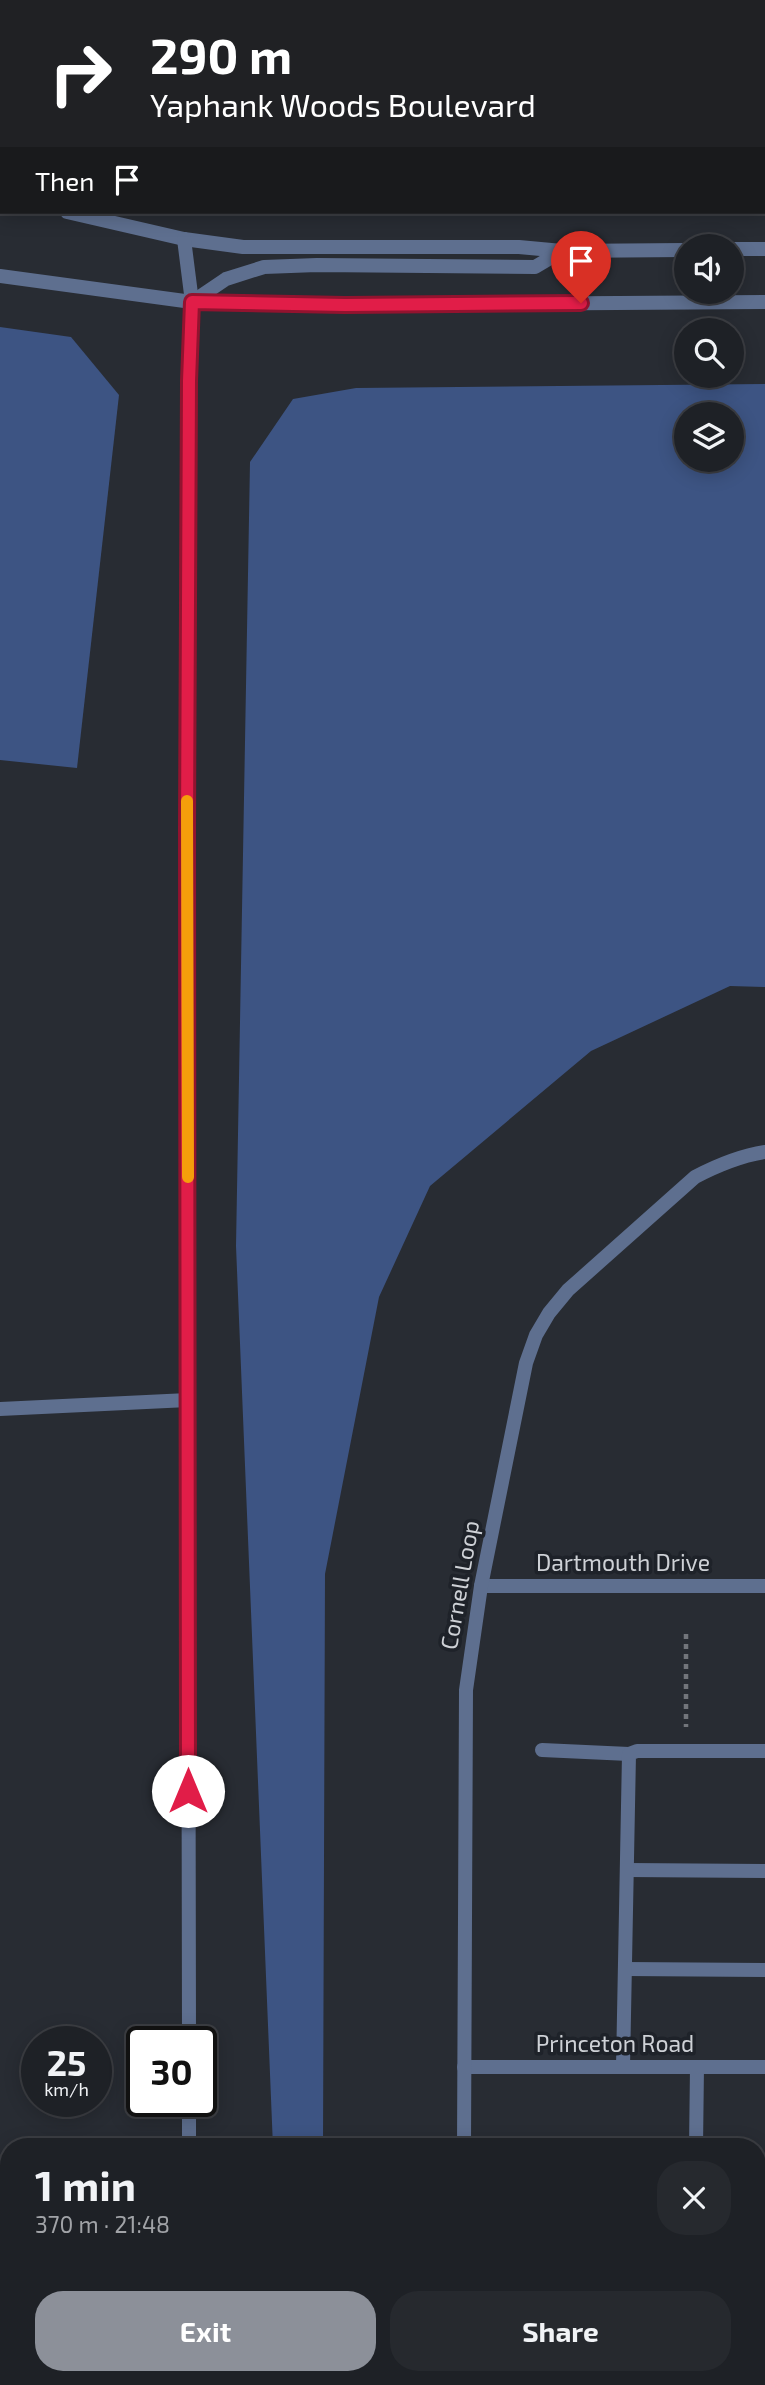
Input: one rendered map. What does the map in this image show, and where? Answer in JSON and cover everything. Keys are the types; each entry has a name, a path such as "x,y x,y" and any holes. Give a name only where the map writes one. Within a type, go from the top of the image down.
{"street":[{"path":"76,214 184,239 243,247 674,250"},
{"path":"184,239 192,302 188,465 189,2026"},
{"path":"744,250 765,249"},
{"path":"192,302 226,279 264,267 535,267 562,251"},
{"path":"0,276 192,302 345,305 765,302"},
{"name":"Cornell Loop","path":"464,2138 466,1690 481,1586 526,1363 536,1335 549,1313 568,1290 695,1177 748,1154 765,1152"},
{"path":"0,1409 188,1400"},
{"name":"Dartmouth Drive","path":"481,1586 765,1586"},
{"path":"542,1750 629,1754 637,1751 765,1751"},
{"path":"624,2067 629,1754"},
{"path":"627,1870 765,1871"},
{"path":"625,1969 765,1970"},
{"name":"Princeton Road","path":"464,2067 765,2067"},
{"path":"696,2138 698,2067"},
{"path":"189,2117 189,2138"}],"path":[{"path":"685,1634 686,1751"}],"shaded area":[{"path":"0,327 71,337 119,395 77,768 0,760"},
{"path":"744,384 765,384 765,987 730,986 591,1051 430,1186 379,1297 325,1574 323,2138 273,2138 236,1246 250,462 293,399 356,388 674,385 674,388 744,388"}],"slow traffic":[{"path":"187,801 188,1177"}],"route":[{"path":"188,1791 187,828 189,381 192,302 345,305 581,303"}]}
